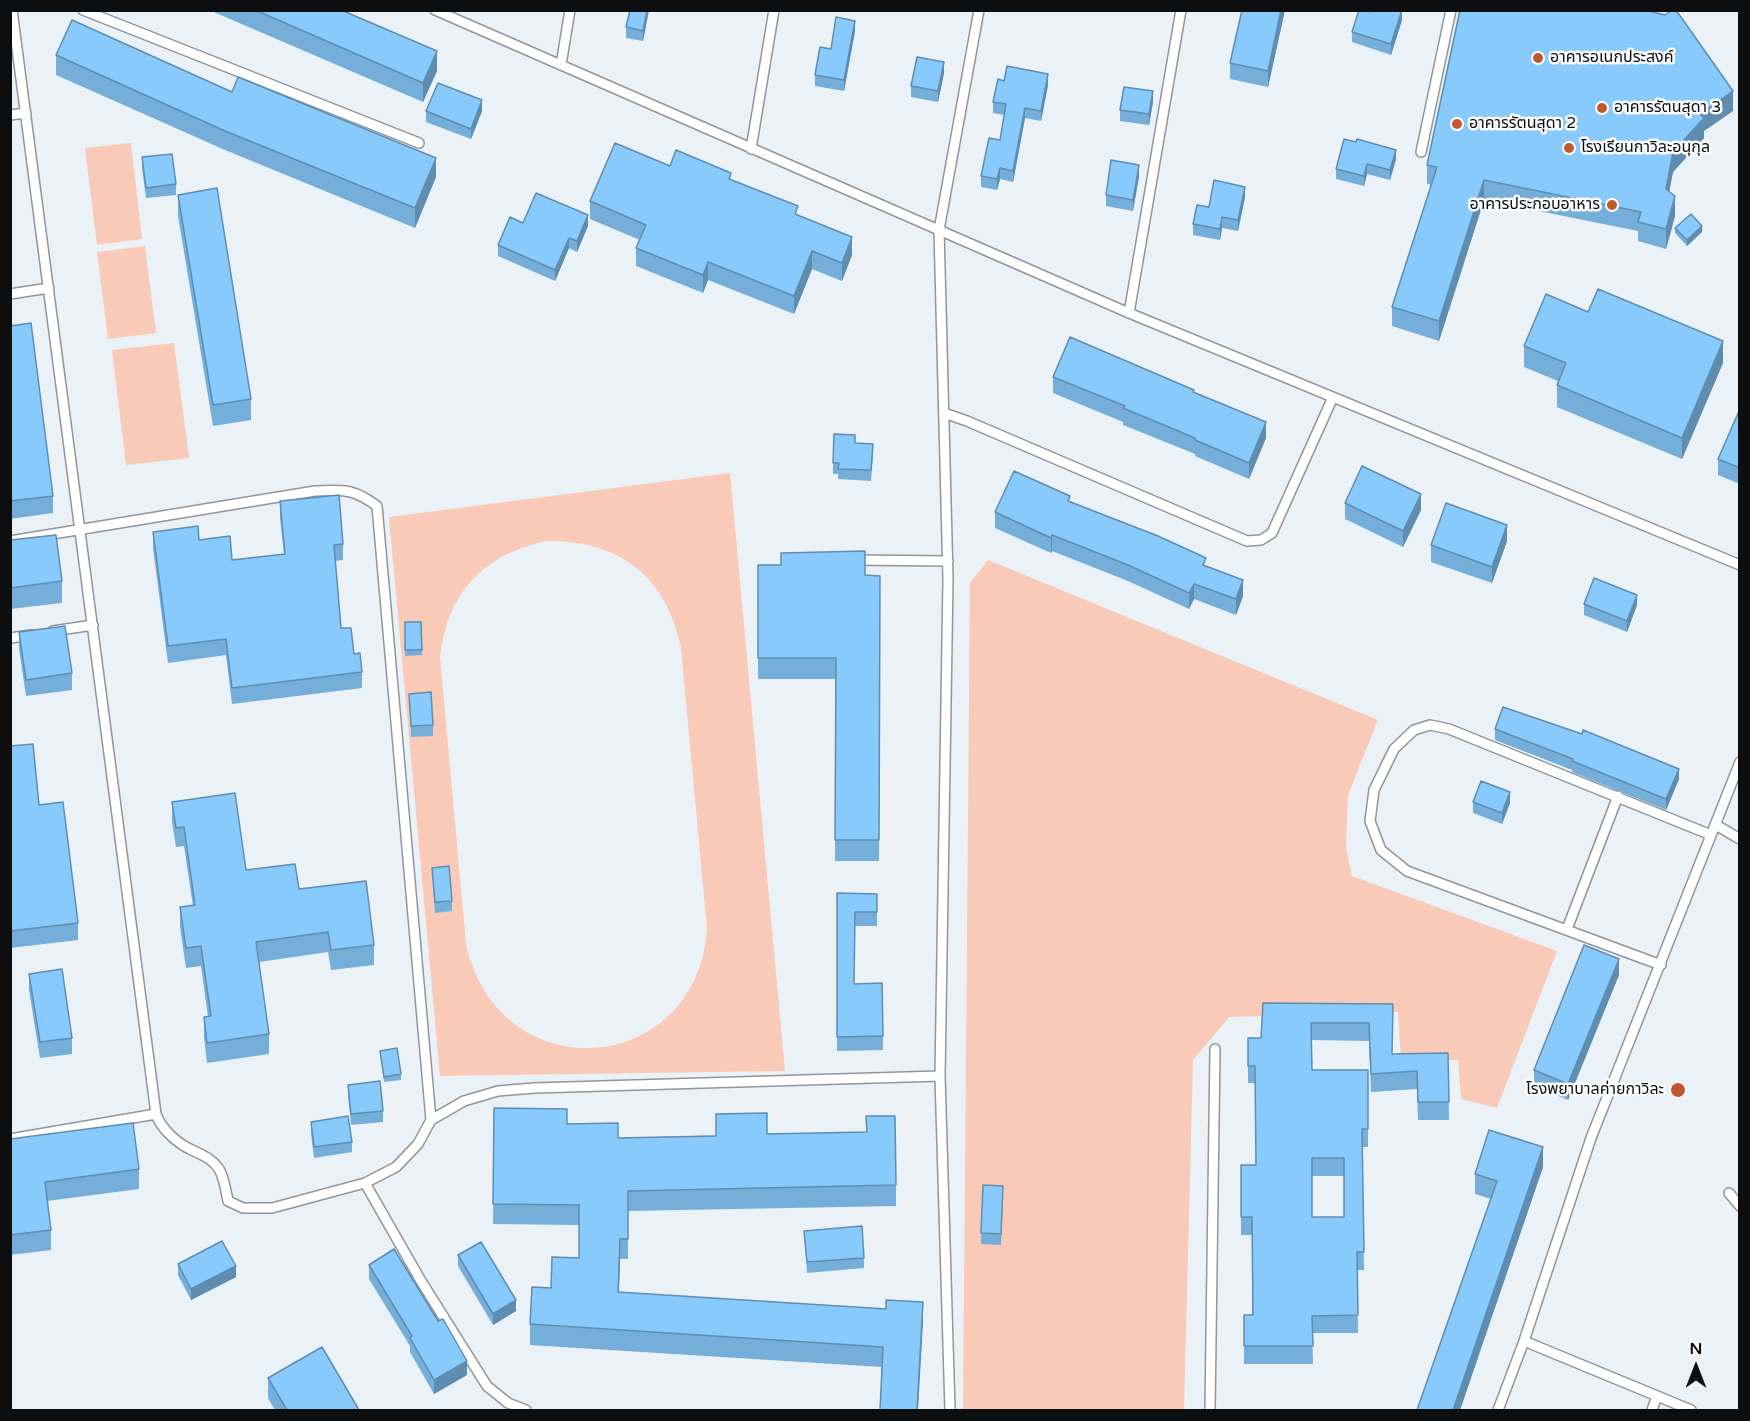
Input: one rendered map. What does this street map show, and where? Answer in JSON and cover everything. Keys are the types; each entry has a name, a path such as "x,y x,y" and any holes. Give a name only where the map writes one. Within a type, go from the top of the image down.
{"lane":[{"path":"12,10 158,1121 190,1150 207,1156 220,1171 228,1201 243,1208 272,1208 365,1182 396,1167 418,1144 431,1120 464,1101 498,1091 525,1088 940,1076"},
{"path":"82,10 419,143"},
{"path":"435,10 1129,313 1740,565"},
{"path":"561,65 570,10"},
{"path":"751,149 774,10"},
{"path":"950,1410 940,1076 948,561 939,230 979,10"},
{"path":"1129,313 1181,10"},
{"path":"1421,152 1451,10"},
{"path":"10,115 26,113"},
{"path":"10,294 49,288"},
{"path":"944,412 1247,541 1261,540 1272,533 1333,397"},
{"path":"10,541 315,491 342,490 361,494 377,506 431,1120"},
{"path":"841,560 948,561"},
{"path":"10,638 93,625"},
{"path":"1661,964 1407,871 1381,850 1370,821 1374,790 1394,749 1414,730 1430,725 1449,729 1711,835"},
{"path":"1498,1410 1524,1341 1591,1138 1740,762"},
{"path":"1567,929 1618,796"},
{"path":"1716,825 1740,839"},
{"path":"1209,1410 1215,1049"},
{"path":"10,1139 156,1114"},
{"path":"365,1182 421,1281 487,1386 508,1403 526,1410"},
{"path":"1740,1192 1729,1193 1740,1206"},
{"path":"1524,1341 1691,1410"},
{"path":"1652,1410 1657,1395"}],"shaded area":[{"path":"131,143 142,239 97,245 85,148"},
{"path":"145,246 156,333 108,339 97,252"},
{"path":"174,343 189,458 126,465 112,350"},
{"path":"730,473 785,1071 440,1076 389,517","holes":["545,541 571,542 595,547 616,555 635,567 651,582 664,601 674,623 681,648 707,929 695,979 669,1015 634,1038 594,1048 553,1043 516,1025 485,992 466,944 440,657 444,634 460,596 486,567 523,547"]},
{"path":"988,560 1378,720 1348,795 1346,848 1352,876 1557,951 1497,1108 1461,1099 1458,1060 1401,1060 1398,1012 1229,1017 1193,1060 1184,1410 963,1410 970,583"}],"building":[{"path":"255,10 341,10 437,51 423,83"},
{"path":"630,10 647,10 643,31 626,27"},
{"path":"1242,10 1281,10 1268,71 1230,63"},
{"path":"1359,10 1371,12 1372,10 1402,10 1391,44 1352,32"},
{"name":"โรงเรียนกาวิละอนุกุล","path":"1460,10 1644,10 1665,15 1676,10 1733,91 1700,114 1704,118 1673,152 1666,189 1675,196 1666,229 1638,222 1641,212 1484,180 1439,321 1392,307 1437,167 1427,165"},
{"path":"836,17 855,21 844,80 815,75 820,47 831,49"},
{"path":"72,20 232,92 238,77 436,158 415,208 225,131 56,55"},
{"path":"917,57 944,62 938,91 911,86"},
{"path":"1007,66 1048,74 1041,111 1025,108 1013,171 1000,168 997,179 981,176 989,138 1000,140 1006,104 993,102 998,79 1004,81"},
{"path":"438,83 482,100 471,129 426,111"},
{"path":"1124,87 1153,91 1149,114 1120,110"},
{"path":"1344,139 1356,142 1357,139 1396,150 1390,170 1367,164 1364,176 1336,169"},
{"path":"615,143 670,166 676,150 731,173 729,179 798,206 795,214 852,237 842,263 812,251 794,296 708,262 703,275 636,248 646,225 590,201"},
{"path":"172,154 176,184 146,188 142,157"},
{"path":"1111,160 1139,165 1133,200 1106,195"},
{"path":"1214,180 1245,187 1238,220 1222,217 1220,229 1193,224 1197,205 1209,207"},
{"path":"217,188 251,399 213,405 178,195"},
{"path":"536,193 588,215 577,241 569,238 555,270 498,245 510,217 523,223"},
{"path":"1691,214 1702,226 1687,240 1675,228"},
{"path":"1598,289 1723,341 1682,438 1557,385 1566,363 1524,346 1546,294 1588,312"},
{"path":"31,323 53,496 10,501 10,326"},
{"path":"1070,337 1266,422 1249,463 1123,408 1125,406 1053,377"},
{"path":"1740,411 1740,468 1718,459"},
{"path":"834,434 855,435 855,443 873,444 871,470 838,469 839,463 833,463"},
{"path":"1362,466 1421,494 1403,531 1345,503"},
{"path":"1014,471 1070,496 1068,501 1158,536 1206,558 1203,565 1243,580 1236,599 1194,584 1189,593 1128,565 1052,535 1051,538 995,512"},
{"path":"339,495 343,544 334,545 341,628 351,628 354,654 360,653 362,672 232,688 226,639 168,646 153,532 198,526 199,540 230,536 232,560 285,554 280,501"},
{"path":"1446,503 1507,525 1492,567 1431,545"},
{"path":"56,535 62,581 10,588 10,540"},
{"path":"865,551 865,575 880,576 879,840 835,840 836,658 758,658 758,565 781,565 781,553"},
{"path":"1594,578 1637,595 1627,621 1584,604"},
{"path":"405,622 421,622 422,650 405,650"},
{"path":"65,626 72,673 26,680 19,632"},
{"path":"431,692 433,725 411,726 409,694"},
{"path":"1503,707 1582,734 1583,730 1679,769 1666,799 1495,729"},
{"path":"33,744 39,805 63,802 78,923 10,931 10,746"},
{"path":"1481,781 1510,792 1502,813 1473,802"},
{"path":"235,793 246,870 295,864 299,889 366,881 374,945 331,950 328,932 256,942 269,1034 207,1043 204,1017 211,1016 201,946 186,948 180,907 195,905 184,827 176,828 172,802"},
{"path":"449,866 452,901 435,902 432,868"},
{"path":"837,893 877,894 877,912 855,912 854,984 882,983 883,1036 837,1037"},
{"path":"1584,945 1619,959 1568,1084 1534,1070"},
{"path":"62,969 72,1038 40,1042 29,974"},
{"path":"1263,1003 1393,1004 1392,1054 1448,1053 1449,1102 1418,1102 1417,1071 1371,1074 1369,1023 1311,1023 1312,1070 1368,1070 1368,1129 1362,1129 1364,1252 1357,1252 1358,1315 1312,1316 1313,1346 1244,1346 1244,1315 1253,1315 1252,1217 1241,1217 1241,1165 1256,1165 1255,1066 1248,1066 1248,1038 1261,1038","holes":["1312,1158 1344,1158 1344,1217 1312,1217"]},
{"path":"397,1048 401,1074 384,1077 380,1051"},
{"path":"380,1081 383,1111 351,1114 348,1085"},
{"path":"494,1108 567,1109 567,1124 618,1123 618,1138 716,1136 716,1114 767,1113 767,1134 867,1132 866,1116 895,1116 896,1185 628,1191 628,1239 620,1239 618,1292 886,1309 886,1300 923,1302 917,1410 880,1410 883,1347 530,1324 532,1287 551,1288 552,1257 579,1258 579,1205 493,1204"},
{"path":"348,1116 352,1142 314,1147 311,1122"},
{"path":"133,1123 139,1169 45,1182 51,1230 10,1235 10,1139"},
{"path":"1489,1130 1543,1147 1453,1410 1417,1410 1497,1181 1475,1174"},
{"path":"983,1185 1003,1186 1001,1234 981,1233"},
{"path":"862,1226 864,1258 807,1262 804,1231"},
{"path":"222,1241 236,1266 191,1289 178,1264"},
{"path":"481,1242 516,1300 493,1314 458,1255"},
{"path":"394,1249 438,1321 443,1319 467,1361 434,1380 410,1338 412,1336 369,1265"},
{"path":"322,1347 359,1410 287,1410 268,1378"}],"place":[{"name":"อาคารอเนกประสงค์","path":"1538,58"},
{"name":"อาคารรัตนสุดา 3","path":"1602,108"},
{"name":"อาคารรัตนสุดา 2","path":"1457,124"},
{"name":"โรงเรียนกาวิละอนุกุล","path":"1569,148"},
{"name":"อาคารประกอบอาหาร","path":"1612,205"},
{"name":"โรงพยาบาลค่ายกาวิละ","path":"1678,1090"}]}
